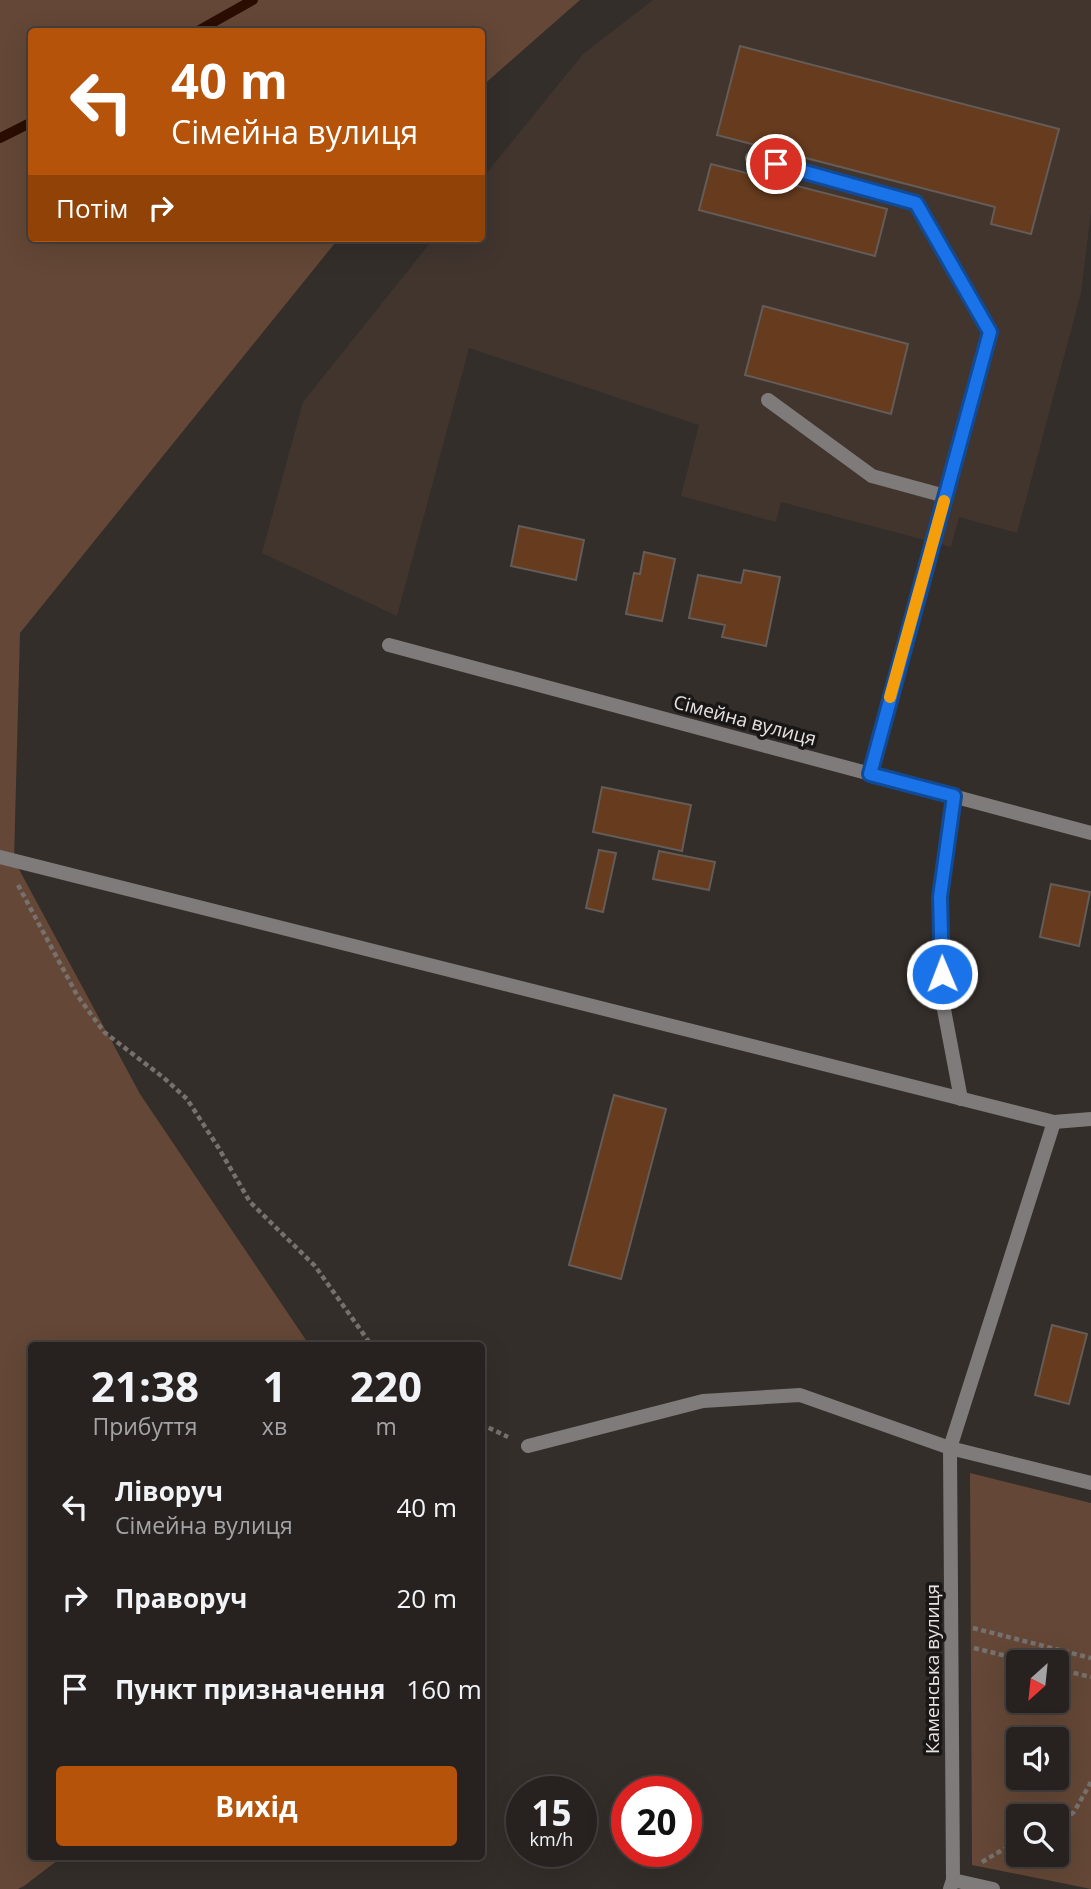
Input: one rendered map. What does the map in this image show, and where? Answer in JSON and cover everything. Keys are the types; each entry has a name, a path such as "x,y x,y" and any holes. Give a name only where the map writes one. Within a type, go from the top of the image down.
{"street":[{"path":"752,158 916,203 990,332 870,774"},
{"path":"768,400 872,476 946,496"},
{"name":"Сімейна вулиця","path":"389,645 1091,832"},
{"path":"954,796 940,897 942,999 961,1099"},
{"path":"2,857 1054,1122 1091,1119"},
{"name":"Каменська вулиця","path":"951,1885 950,1448 1054,1122"},
{"path":"528,1446 703,1401 800,1395 950,1448 1091,1483"},
{"path":"951,1885 993,1889"}],"path":[{"path":"2,857 77,995 104,1032 187,1099 219,1147 250,1202 315,1266 369,1342"},
{"path":"951,1623 1091,1658"},
{"path":"951,1643 1006,1656"},
{"path":"1069,1672 1091,1677"},
{"path":"1069,1816 1074,1812 1091,1782"}],"shaded area":[{"path":"0,0 580,0 485,83 485,28 28,28 28,242 336,242 20,633 14,860 140,1094 307,1342 28,1342 28,1860 58,1860 18,1889 0,1889"},
{"path":"653,0 1091,0 1091,212 1081,293 1017,533 959,517 951,547 781,502 776,522 681,496 699,425 469,348 397,616 262,553 303,402 431,242 485,242 485,175 583,54"},
{"path":"970,1473 1091,1503 1091,1889 972,1865"}],"building":[{"path":"740,46 1059,129 1031,234 991,224 995,207 717,135"},
{"path":"711,164 887,209 875,256 699,210"},
{"path":"763,306 908,344 891,414 745,375"},
{"path":"519,526 584,540 576,580 511,566"},
{"path":"644,552 675,559 662,621 626,614 634,573 640,574"},
{"path":"744,570 780,577 766,646 722,637 725,625 689,618 698,575 741,583"},
{"path":"602,787 691,805 682,851 593,832"},
{"path":"599,850 616,853 603,912 586,908"},
{"path":"659,851 715,862 709,890 653,879"},
{"path":"1051,884 1090,892 1079,946 1040,937"},
{"path":"614,1095 666,1109 621,1279 569,1265"},
{"path":"1052,1325 1087,1334 1069,1404 1035,1395"}],"waterway":[{"path":"203,28 253,0"},
{"path":"0,138 28,124"}],"slow traffic":[{"path":"890,697 944,501"}],"route":[{"path":"776,164 916,203 990,332 870,774 954,796 940,897 942,974"}]}
